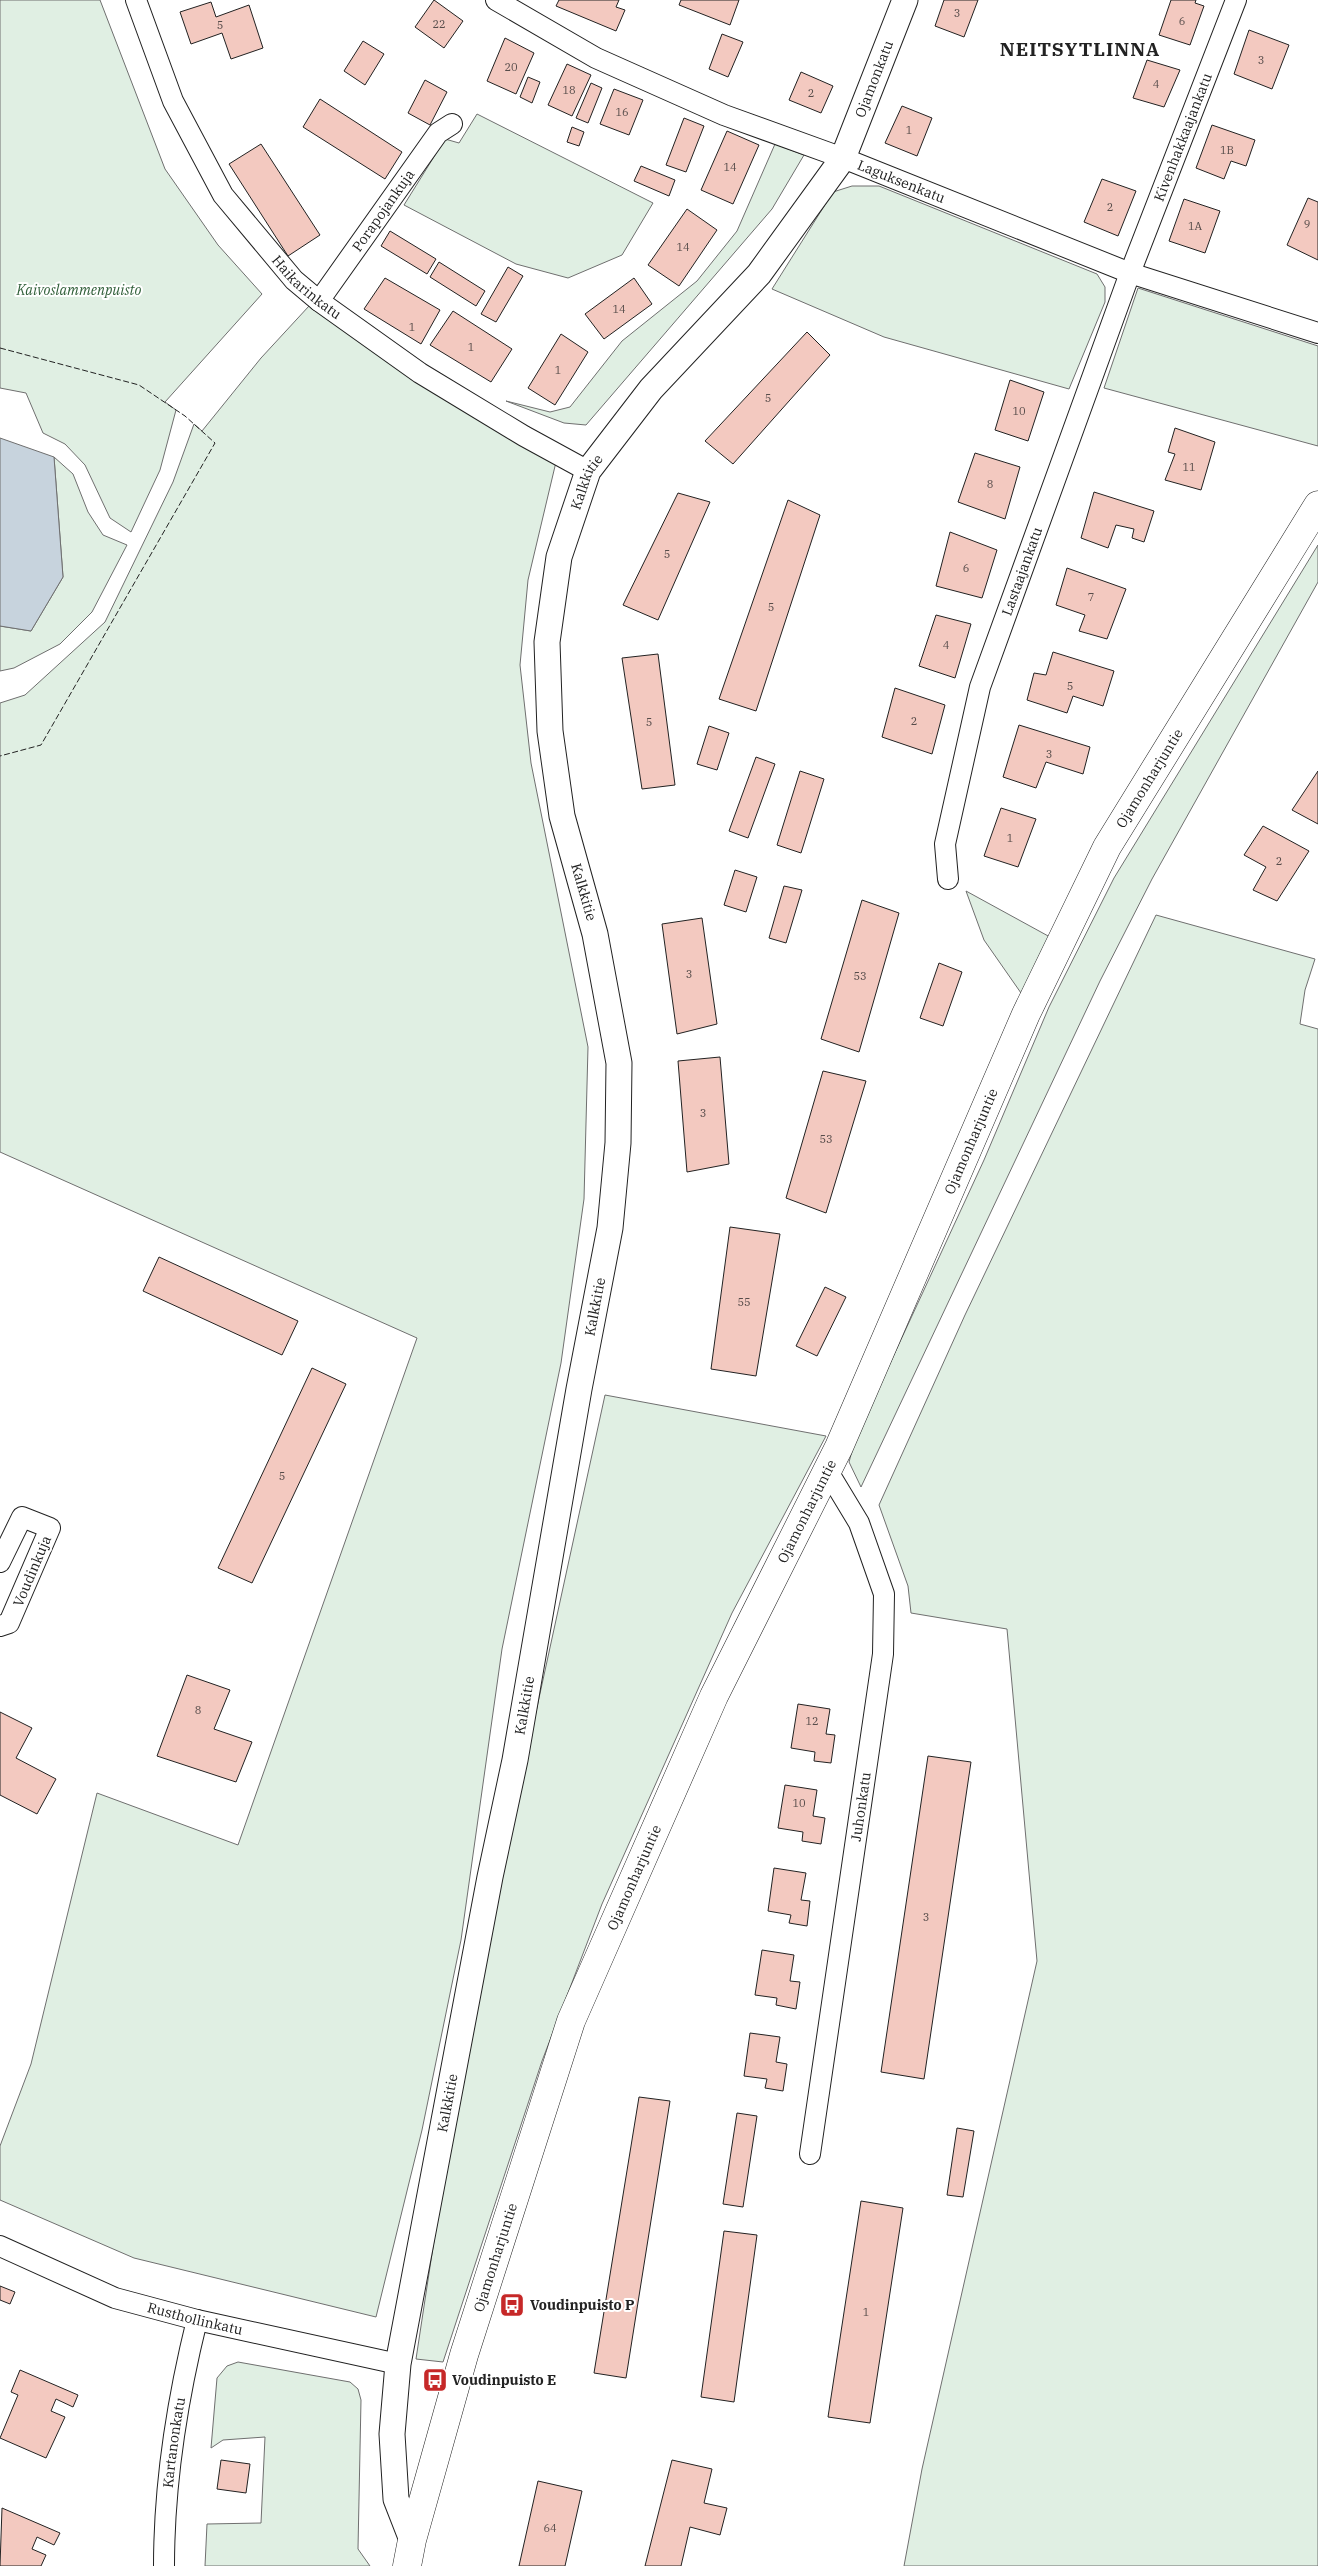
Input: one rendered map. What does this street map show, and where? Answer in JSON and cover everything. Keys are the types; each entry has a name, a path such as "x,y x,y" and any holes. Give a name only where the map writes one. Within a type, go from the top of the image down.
{"main road":[{"name":"Ojamonharjuntie","path":"407,2566 412,2540 464,2355 571,2021 714,1696 839,1447 1026,1014 1106,848 1318,505"}],"street":[{"name":"Haikarinkatu","path":"136,0 173,101 223,195 294,280 318,301 420,373 524,436 588,471"},
{"name":"Ojamonkatu","path":"843,158 905,0"},
{"name":"Kivenhakkaajankatu","path":"1130,273 1236,0"},
{"name":"Laguksenkatu","path":"504,2 605,62 724,115 843,158 1130,273 1318,333"},
{"name":"Porapojankuja","path":"318,301 438,133 452,124"},
{"name":"Kalkkitie","path":"412,2540 396,2499 392,2434 398,2364 490,1877 515,1760 579,1389 610,1228 618,1143 619,1063 595,934 562,816 549,721 547,642 559,558 588,471 651,389 759,274 843,158"},
{"name":"Lastaajankatu","path":"948,879 945,844 980,687 1130,273"},
{"name":"Juhonkatu","path":"810,2154 882,1654 884,1611 884,1594 859,1523 827,1470"},
{"name":"Voudinkuja","path":"0,1562 22,1517 50,1528 9,1623 0,1626"},
{"name":"Rusthollinkatu","path":"0,2246 115,2298 197,2320 398,2364"},
{"name":"Kartanonkatu","path":"164,2566 167,2486 175,2419 197,2320"}],"green space":[{"name":"Kaivoslammenpuisto","path":"0,0 100,0 165,169 218,245 262,294 165,402 176,410 160,470 131,532 110,518 85,465 65,444 43,433 26,393 0,388"},
{"path":"477,114 653,203 622,255 568,278 516,264 404,205 445,139 459,143"},
{"path":"775,144 804,155 772,209 586,425 564,423 506,401 550,412 570,407 622,341 697,281 737,231"},
{"path":"852,186 879,186 1097,274 1105,287 1105,302 1069,389 884,337 772,289 833,192"},
{"path":"1138,288 1318,346 1318,446 1104,388"},
{"path":"309,306 318,308 556,462 528,580 520,665 531,763 588,1047 584,1199 561,1363 502,1649 461,1940 422,2130 376,2317 134,2258 0,2200 0,2146 31,2064 97,1793 238,1845 417,1338 0,1152 0,703 25,695 105,622 173,482 194,424 202,431 261,358"},
{"path":"54,457 73,474 88,512 103,535 127,545 92,612 60,644 14,668 0,671 0,626 31,631 63,577"},
{"path":"1318,545 1318,582 1152,879 1100,981 861,1487 849,1462 856,1437 984,1160 1049,1007 1114,878"},
{"path":"966,891 1050,937 1021,993 984,940"},
{"path":"1156,915 1315,959 1305,990 1300,1024 1318,1029 1318,2566 904,2566 922,2469 1037,1961 1007,1629 911,1613 908,1586 879,1505 965,1315"},
{"path":"605,1395 826,1436 732,1613 602,1904 542,2061 443,2362 416,2359 435,2234 497,1891"},
{"path":"238,2362 350,2382 358,2389 361,2400 358,2549 370,2566 205,2566 207,2524 261,2523 265,2437 223,2440 211,2448 217,2378 227,2366"}],"shaded area":[{"path":"0,438 54,457 63,577 31,631 0,626"}],"building":[{"path":"434,0 463,21 444,48 415,27"},
{"path":"559,0 619,0 616,7 625,10 616,31 556,6"},
{"path":"681,0 739,0 730,25 679,5"},
{"path":"944,0 978,0 964,37 935,26"},
{"path":"1171,0 1196,0 1195,3 1204,6 1190,45 1159,35"},
{"path":"211,2 216,17 249,5 263,48 231,59 222,33 191,44 180,12"},
{"path":"1249,30 1289,45 1272,89 1234,74"},
{"path":"722,34 743,42 728,77 709,69"},
{"path":"505,38 534,53 516,94 487,81"},
{"path":"363,41 384,54 365,85 344,71"},
{"path":"1147,60 1180,70 1164,107 1133,98"},
{"path":"567,64 591,75 572,116 548,105"},
{"path":"801,72 833,86 821,113 789,100"},
{"path":"528,77 540,82 532,103 520,97"},
{"path":"425,80 447,92 430,125 408,113"},
{"path":"591,83 602,88 588,123 576,118"},
{"path":"614,89 643,100 629,135 600,124"},
{"path":"320,99 402,152 385,179 303,127"},
{"path":"902,106 932,118 917,156 885,143"},
{"path":"684,118 704,126 686,172 666,165"},
{"path":"1212,125 1255,140 1246,166 1231,161 1224,179 1196,168"},
{"path":"572,127 584,132 579,146 567,142"},
{"path":"727,131 759,145 733,204 701,190"},
{"path":"261,144 320,235 288,256 229,164"},
{"path":"641,166 675,180 669,196 634,181"},
{"path":"1102,179 1136,191 1118,236 1084,222"},
{"path":"1308,198 1318,202 1318,260 1287,245"},
{"path":"1184,199 1220,211 1205,253 1169,241"},
{"path":"687,209 717,230 679,286 648,265"},
{"path":"390,231 436,259 427,274 381,246"},
{"path":"439,262 485,291 476,306 430,277"},
{"path":"508,267 523,276 496,322 481,314"},
{"path":"385,278 440,310 421,344 364,309"},
{"path":"634,278 652,304 604,339 585,314"},
{"path":"453,311 512,349 491,382 430,345"},
{"path":"807,332 830,355 733,464 705,441"},
{"path":"561,334 588,352 555,405 528,388"},
{"path":"1010,380 1044,392 1028,441 995,430"},
{"path":"1175,428 1215,442 1201,490 1165,480 1175,454 1168,452"},
{"path":"975,453 1020,467 1005,519 958,502"},
{"path":"1094,492 1154,511 1144,542 1132,538 1134,529 1116,525 1108,548 1081,538"},
{"path":"678,493 710,502 658,620 623,605"},
{"path":"788,500 820,515 756,711 719,699"},
{"path":"950,532 997,550 982,598 936,586"},
{"path":"1067,568 1126,589 1107,639 1079,631 1085,615 1056,605"},
{"path":"936,615 971,624 955,678 919,666"},
{"path":"1053,652 1114,671 1103,706 1073,696 1067,713 1027,700 1034,673 1046,675"},
{"path":"658,654 675,785 642,789 622,658"},
{"path":"895,688 945,705 932,754 882,737"},
{"path":"1019,725 1090,747 1083,774 1046,762 1036,788 1003,777"},
{"path":"709,726 729,733 717,770 697,764"},
{"path":"756,757 775,764 748,838 729,831"},
{"path":"800,771 824,779 801,853 777,845"},
{"path":"1318,771 1318,824 1292,810"},
{"path":"1001,808 1036,819 1018,867 984,856"},
{"path":"1263,826 1309,851 1277,901 1253,890 1266,867 1244,855"},
{"path":"735,870 757,877 746,912 724,905"},
{"path":"784,886 802,890 786,943 769,938"},
{"path":"862,900 899,913 859,1052 821,1039"},
{"path":"702,918 717,1024 677,1034 662,924"},
{"path":"939,963 962,972 943,1026 920,1018"},
{"path":"720,1057 729,1164 687,1172 678,1061"},
{"path":"823,1071 866,1081 826,1213 786,1198"},
{"path":"730,1227 780,1234 756,1376 711,1369"},
{"path":"159,1257 298,1321 282,1355 143,1291"},
{"path":"825,1287 846,1297 817,1356 796,1346"},
{"path":"312,1368 346,1384 252,1583 218,1568"},
{"path":"187,1675 230,1690 214,1729 252,1742 236,1782 157,1756"},
{"path":"798,1704 830,1709 826,1734 835,1735 831,1763 814,1761 815,1752 791,1748"},
{"path":"0,1712 32,1728 16,1758 56,1779 37,1814 0,1795"},
{"path":"928,1756 971,1762 924,2079 881,2072"},
{"path":"785,1785 817,1790 813,1816 825,1818 821,1844 802,1841 803,1832 778,1828"},
{"path":"774,1868 806,1873 801,1900 810,1901 807,1926 789,1923 791,1915 768,1911"},
{"path":"762,1950 794,1955 790,1981 800,1982 796,2009 776,2005 777,1998 755,1995"},
{"path":"750,2033 780,2037 776,2062 787,2064 783,2091 765,2088 767,2079 744,2076"},
{"path":"639,2097 670,2101 626,2378 594,2373"},
{"path":"737,2113 757,2116 743,2207 723,2204"},
{"path":"957,2128 974,2131 963,2197 947,2195"},
{"path":"861,2201 903,2208 870,2423 828,2417"},
{"path":"724,2231 757,2235 734,2402 701,2397"},
{"path":"0,2286 15,2292 10,2304 0,2300"},
{"path":"20,2370 78,2395 73,2407 56,2399 51,2411 65,2417 46,2458 0,2438 18,2395 11,2392"},
{"path":"221,2460 250,2464 246,2493 217,2489"},
{"path":"672,2460 712,2469 704,2503 727,2508 720,2535 690,2527 681,2566 645,2566"},
{"path":"538,2481 582,2491 565,2566 519,2566"},
{"path":"2,2508 60,2533 54,2545 37,2537 32,2549 46,2555 41,2566 0,2566"}],"fence":[{"path":"0,348 139,385 185,416 215,443 41,745 0,756"}],"place":[{"name":"Voudinpuisto P","path":"512,2305"},
{"name":"Voudinpuisto E","path":"435,2380"}],"district":[{"name":"NEITSYTLINNA","path":"1080,49"}]}
